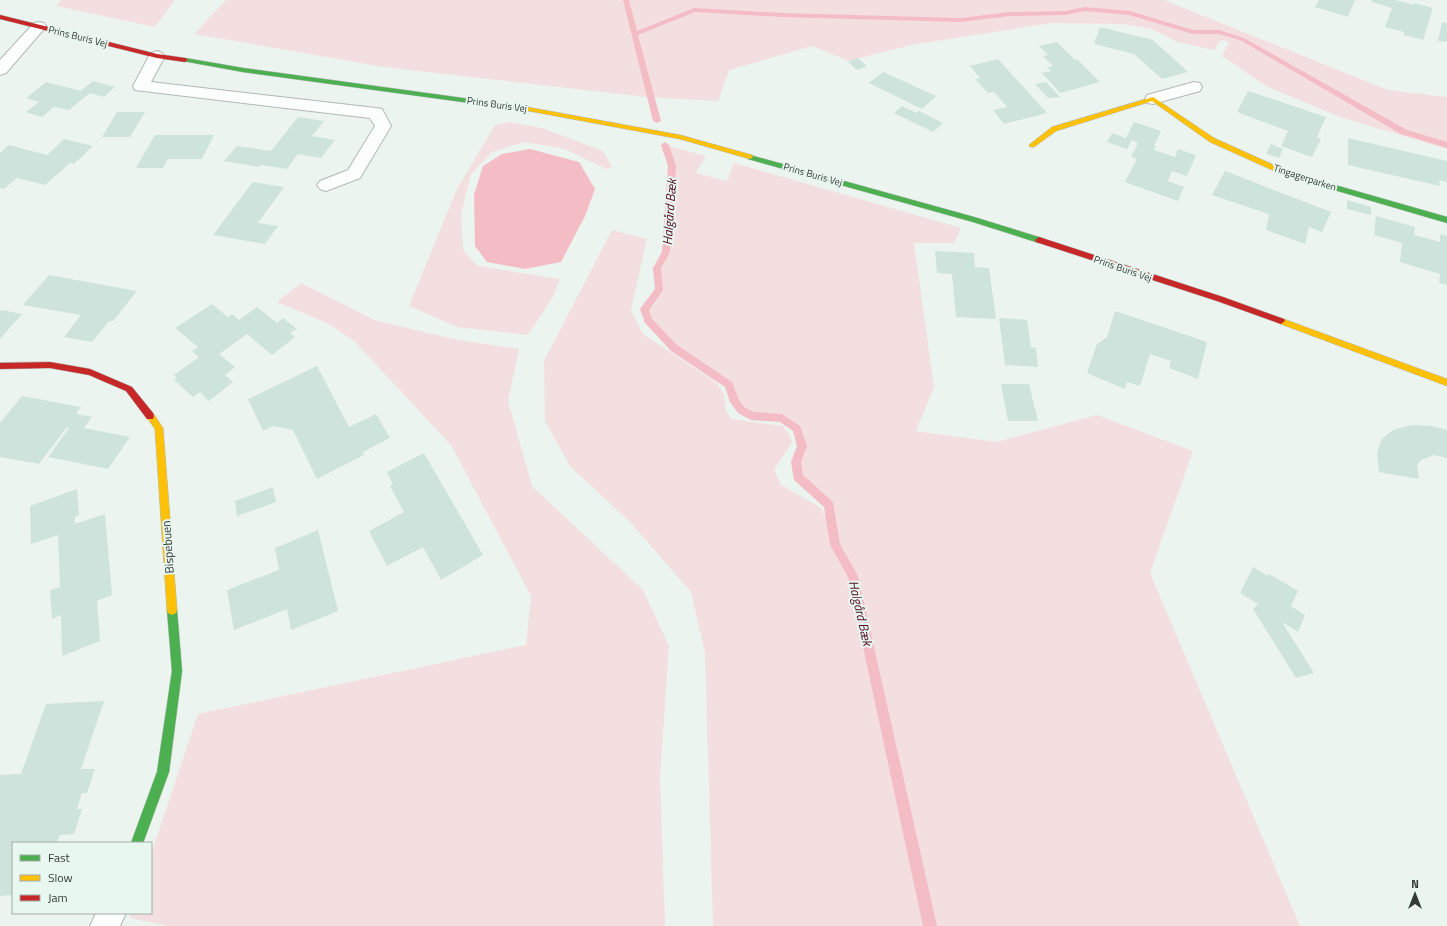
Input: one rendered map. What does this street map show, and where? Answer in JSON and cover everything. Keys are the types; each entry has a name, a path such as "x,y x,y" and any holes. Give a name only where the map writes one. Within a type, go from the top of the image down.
{"street":[{"name":"Prins Buris Vej","path":"0,16 157,56 243,70 516,107 680,137 974,220 1077,252 1227,302 1447,383"},
{"path":"0,70 39,26"},
{"path":"157,56 141,86 376,113 383,126 354,174 326,185"},
{"path":"1032,145 1054,129 1194,87"},
{"name":"Tingagerparken","path":"1154,99 1212,140 1283,172 1447,220"},
{"name":"Bispebuen","path":"0,366 50,365 90,372 128,389 159,428 178,671 163,772 137,842"},
{"path":"105,926 111,914"}],"shaded area":[{"path":"61,0 175,0 155,27 56,6"},
{"path":"226,0 1164,0 1388,90 1447,97 1447,149 1340,117 1268,87 1222,56 1229,42 1221,40 1214,50 1178,42 1151,29 1124,24 1051,23 911,45 848,61 812,46 729,70 718,101 646,97 384,67 194,34"},
{"path":"509,122 542,128 603,151 612,167 606,169 565,149 524,142 492,152 471,174 461,214 463,250 478,266 560,279 554,295 528,335 457,327 409,306 457,189 495,125"},
{"path":"665,145 706,156 696,173 727,181 734,163 961,228 954,243 914,243 934,387 916,431 996,442 1097,415 1193,451 1150,573 1300,926 713,926 705,653 691,592 630,522 570,466 545,421 544,361 612,230 647,239 631,310 643,334 716,382 724,394 726,411 731,419 783,426 790,436 792,443 774,469 781,485 821,508 833,532 829,505 798,477 796,462 802,446 797,429 782,418 751,416 741,410 735,402 729,385 674,348 648,321 644,309 659,290 657,268 666,252 672,166"},
{"path":"530,149 579,162 595,189 585,216 561,262 525,269 487,262 475,246 474,195 483,166 502,154"},
{"path":"301,283 374,320 453,339 519,349 508,401 532,486 643,590 669,646 660,777 665,926 169,926 130,918 131,914 152,914 152,851 198,714 526,645 531,596 451,445 354,341 329,324 277,302"}],"building":[{"path":"1319,0 1355,0 1348,17 1315,7"},
{"path":"1372,0 1396,0 1433,8 1423,40 1404,35 1404,32 1385,27 1392,8 1372,2"},
{"path":"1442,22 1447,23 1447,42 1438,41"},
{"path":"1100,27 1153,40 1188,72 1162,79 1134,54 1094,44"},
{"path":"1057,42 1100,82 1060,93 1042,73 1051,71 1047,67 1053,66 1043,56 1048,55 1039,46"},
{"path":"858,58 867,66 857,70 848,62"},
{"path":"998,59 1047,113 1004,124 993,110 1007,107 994,92 988,93 975,79 980,78 970,66"},
{"path":"883,72 936,96 922,109 869,83"},
{"path":"93,81 115,87 104,97 90,93 69,110 54,107 42,117 26,112 39,102 26,98 46,82 81,91"},
{"path":"1046,82 1060,97 1048,98 1035,84"},
{"path":"1248,91 1326,117 1317,137 1321,139 1312,157 1281,146 1288,131 1237,112"},
{"path":"902,106 916,113 919,111 943,123 933,132 894,113"},
{"path":"117,112 145,112 130,137 102,137"},
{"path":"298,117 324,121 312,136 335,140 321,158 298,154 287,169 261,165 259,167 224,161 237,146 271,151"},
{"path":"1134,122 1161,131 1154,146 1156,146 1154,150 1175,157 1178,149 1196,155 1187,176 1172,171 1168,181 1184,187 1178,201 1125,182 1137,159 1131,157 1138,143 1132,140 1127,149 1107,142 1112,133 1126,138"},
{"path":"155,135 214,135 202,159 168,159 163,168 136,168"},
{"path":"1348,138 1447,161 1447,182 1439,180 1440,186 1348,165"},
{"path":"64,139 93,146 74,164 70,163 45,185 17,178 4,189 0,188 0,153 9,145 47,155"},
{"path":"1271,144 1283,149 1279,158 1266,154"},
{"path":"1225,171 1331,212 1322,232 1309,227 1305,244 1266,230 1269,214 1212,195"},
{"path":"253,182 284,187 258,223 278,226 265,244 213,235"},
{"path":"1347,200 1371,207 1371,215 1347,209"},
{"path":"1376,216 1415,227 1414,235 1440,242 1440,234 1447,236 1447,285 1439,283 1440,274 1400,262 1402,243 1374,235"},
{"path":"935,251 974,253 975,267 989,268 996,319 956,317 952,274 937,273"},
{"path":"49,275 137,291 113,321 109,321 92,342 64,337 81,315 23,305"},
{"path":"212,304 228,317 232,314 239,320 257,307 277,323 283,318 297,329 290,333 295,337 272,355 247,334 219,354 235,367 225,375 233,382 209,401 200,392 193,397 174,380 177,378 174,375 199,357 192,351 198,347 175,328"},
{"path":"1,310 22,314 0,339 0,312"},
{"path":"1115,311 1207,342 1198,379 1169,368 1171,361 1150,354 1140,386 1127,382 1125,389 1087,373 1097,344 1107,337"},
{"path":"999,318 1027,320 1031,347 1036,348 1038,367 1005,365"},
{"path":"317,366 349,427 376,414 390,438 363,452 364,455 317,479 293,430 273,426 263,431 248,399"},
{"path":"1001,384 1029,384 1038,421 1008,421"},
{"path":"22,396 81,407 76,414 92,417 84,428 130,437 108,469 48,457 69,428 67,427 39,464 0,457 0,423"},
{"path":"1411,425 1432,426 1447,430 1447,458 1434,455 1421,460 1417,465 1419,479 1379,472 1377,452 1382,439 1393,430"},
{"path":"424,453 483,555 441,580 423,547 387,566 369,531 404,512 390,486 393,484 387,472"},
{"path":"273,487 276,502 237,516 235,501"},
{"path":"77,489 79,515 75,517 75,524 105,514 112,595 97,601 100,641 62,656 61,615 52,619 50,590 60,587 58,535 31,544 30,506"},
{"path":"318,530 338,611 291,630 287,609 234,630 227,590 279,570 275,548"},
{"path":"1253,567 1268,576 1269,574 1298,591 1291,606 1305,615 1298,632 1282,622 1314,673 1296,678 1253,609 1258,604 1240,593"},
{"path":"104,701 81,769 95,769 87,793 82,793 77,809 82,809 74,834 60,835 57,842 12,842 12,895 0,896 0,775 21,774 46,704"}],"waterway":[{"name":"Halgård Bæk","path":"626,0 657,121"},
{"path":"635,34 694,10 782,15 960,20 1010,14 1065,13 1085,9 1130,13 1193,32 1219,32 1242,39 1404,132 1447,145"},
{"name":"Halgård Bæk","path":"665,145 672,166 666,252 657,268 659,290 644,309 648,321 674,348 729,385 735,402 741,410 751,416 782,418 797,429 802,446 796,462 798,477 829,505 835,545 853,576 930,926"}],"traffic: fast":[{"path":"185,60 243,70 529,109"},
{"path":"750,157 974,220 1039,240"},
{"path":"1293,175 1447,220"},
{"path":"137,842 163,772 177,671 172,610"}],"traffic: slow":[{"path":"1032,145 1054,129 1153,99 1212,140 1283,172 1293,175"},
{"path":"529,109 680,137 750,157"},
{"path":"1281,321 1447,383"},
{"path":"150,416 159,428 172,610"}],"traffic: jam":[{"path":"0,17 157,56 185,60"},
{"path":"1039,240 1220,299 1281,321"},
{"path":"0,366 50,365 90,372 129,389 150,416"}]}
